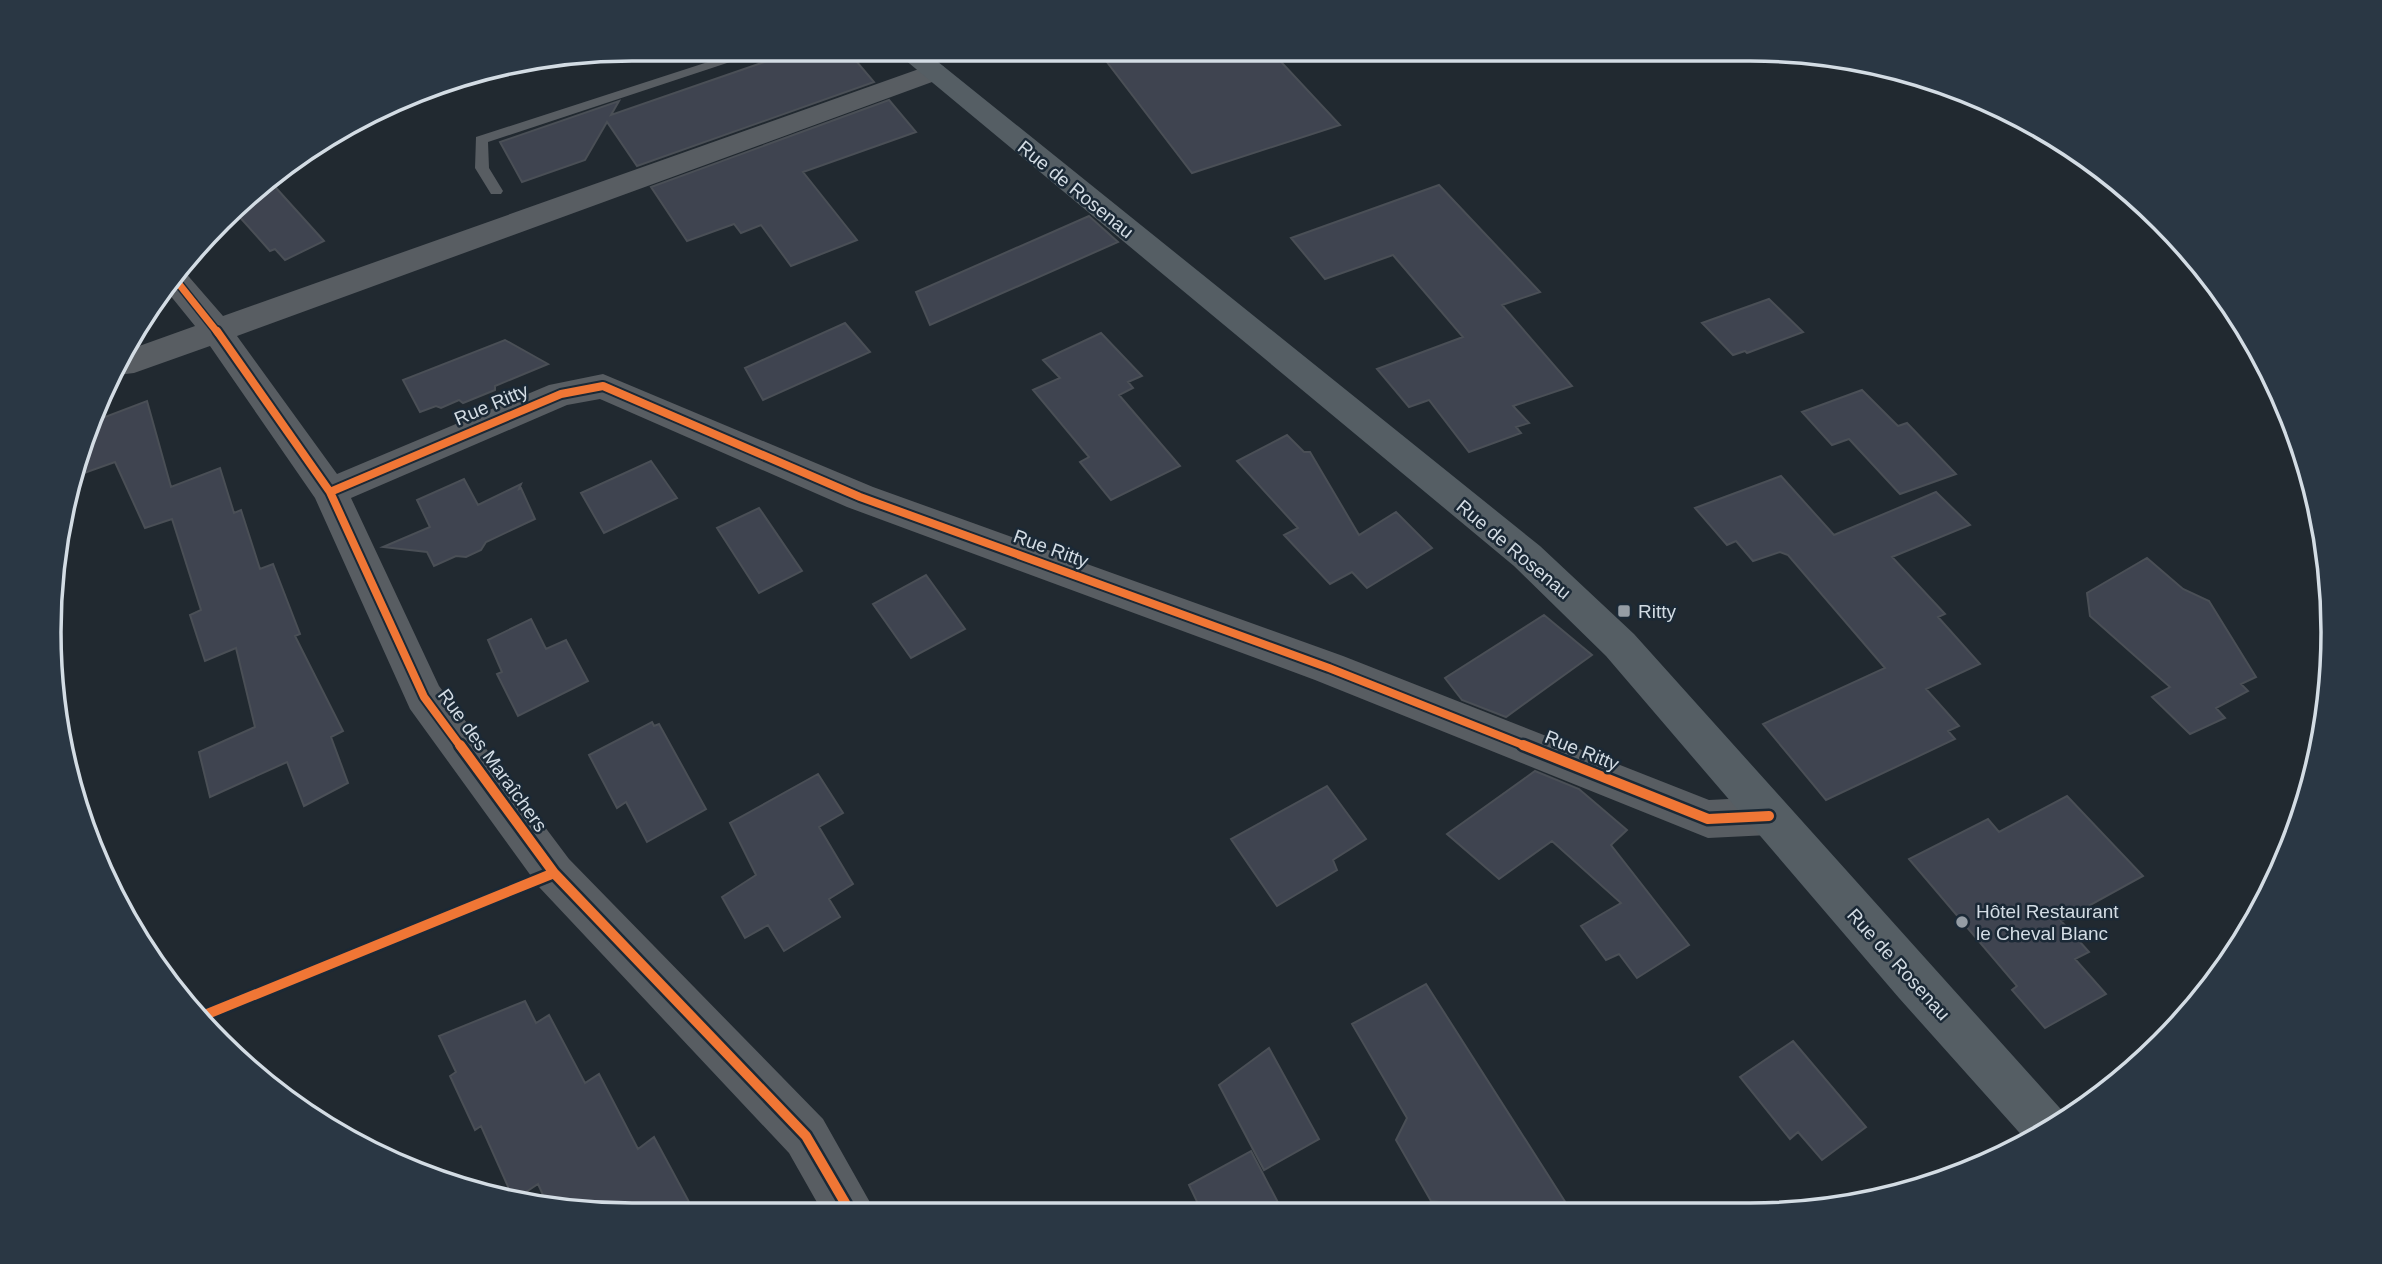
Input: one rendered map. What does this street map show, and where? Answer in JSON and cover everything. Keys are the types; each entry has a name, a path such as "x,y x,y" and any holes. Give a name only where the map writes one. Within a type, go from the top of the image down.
{"main road":[{"name":"Rue de Rosenau","path":"920,61 1527,556 1620,645 2042,1122"}],"street":[{"path":"130,362 933,72"},
{"name":"Rue des Maraîchers","path":"179,284 216,330 330,492 424,697 554,873 806,1136 845,1203"},
{"name":"Rue Ritty","path":"330,492 561,394 603,386 860,497 1329,668 1708,819 1769,816"}],"lane":[{"path":"496,191 482,169 481,141 725,61"}],"building":[{"path":"767,61 856,61 874,82 637,166 607,122 585,160 522,182 500,142 619,101 611,115"},
{"path":"1106,61 1280,61 1340,125 1192,173"},
{"path":"889,100 916,132 803,172 857,240 791,266 761,225 741,233 734,224 687,241 651,187"},
{"path":"1439,185 1540,292 1502,305 1572,386 1513,406 1529,423 1516,427 1521,433 1469,452 1429,400 1409,407 1377,369 1463,337 1393,255 1325,279 1291,238"},
{"path":"275,187 324,241 285,260 275,249 270,251 240,217"},
{"path":"1089,216 1118,242 930,325 916,292"},
{"path":"1769,299 1803,332 1747,353 1745,351 1733,355 1702,323"},
{"path":"845,323 870,352 763,400 745,368"},
{"path":"1101,333 1142,376 1128,382 1133,388 1119,395 1180,466 1111,500 1080,462 1089,457 1033,390 1060,378 1043,360"},
{"path":"505,340 548,364 495,386 495,390 463,403 459,400 441,408 436,406 420,412 403,380"},
{"path":"1862,390 1898,426 1907,423 1956,474 1900,494 1849,439 1832,445 1802,412"},
{"path":"147,401 171,487 220,468 234,513 241,510 260,569 273,564 300,634 295,636 343,731 331,737 348,783 304,806 287,762 210,797 199,752 255,727 236,648 205,661 190,615 201,610 172,519 145,528 115,462 85,473 104,417"},
{"path":"1287,435 1304,452 1310,452 1359,535 1396,512 1432,548 1367,588 1352,572 1330,584 1284,535 1298,528 1237,461"},
{"path":"651,461 677,498 604,533 581,493"},
{"path":"1781,476 1834,535 1936,492 1970,525 1892,557 1945,614 1938,617 1980,664 1926,689 1959,726 1948,731 1955,739 1826,800 1763,724 1885,668 1788,555 1780,552 1753,561 1736,541 1727,545 1695,508"},
{"path":"464,479 478,505 521,484 519,489 521,488 535,519 486,542 481,550 466,557 456,556 434,566 427,552 383,547 430,527 417,500"},
{"path":"759,508 802,571 759,593 717,528"},
{"path":"2147,558 2183,589 2209,601 2256,677 2241,684 2248,691 2216,708 2225,718 2190,734 2152,697 2170,687 2090,616 2087,593"},
{"path":"926,575 965,629 911,658 873,604"},
{"path":"1544,615 1592,655 1506,717 1462,700 1445,678"},
{"path":"531,619 546,649 566,640 588,681 518,716 497,674 502,672 488,640"},
{"path":"652,722 654,726 659,724 706,809 647,842 626,802 617,808 589,755"},
{"path":"1535,771 1579,789 1627,830 1611,845 1689,945 1637,978 1619,954 1606,960 1581,926 1621,903 1552,841 1499,879 1447,834"},
{"path":"818,774 843,813 819,827 853,884 829,899 840,917 784,951 768,925 745,938 722,897 756,875 730,823"},
{"path":"1327,786 1366,839 1333,860 1337,870 1277,906 1231,839"},
{"path":"2067,796 2143,876 2061,921 2089,952 2075,959 2106,994 2045,1028 2012,990 2017,986 1909,859 1988,819 1999,832"},
{"path":"1426,984 1566,1203 1431,1201 1396,1140 1407,1118 1352,1024"},
{"path":"525,1001 536,1023 549,1015 585,1083 599,1074 638,1149 654,1137 690,1203 595,1202 558,1198 543,1196 538,1184 525,1193 509,1189 481,1126 475,1130 450,1076 456,1072 439,1036"},
{"path":"1793,1041 1866,1127 1822,1160 1798,1132 1790,1139 1740,1077"},
{"path":"1269,1048 1319,1139 1264,1170 1219,1085"},
{"path":"1251,1151 1278,1203 1198,1203 1189,1185"}],"cycle path":[{"path":"179,284 216,330 330,492 424,697 554,873 806,1136 845,1203"},
{"path":"330,492 561,394 603,386 860,497 1329,668 1708,819 1769,816"},
{"path":"208,1014 554,873"}],"place":[{"name":"Ritty","path":"1624,611"},
{"name":"Hôtel Restaurant le Cheval Blanc","path":"1962,922"}]}
